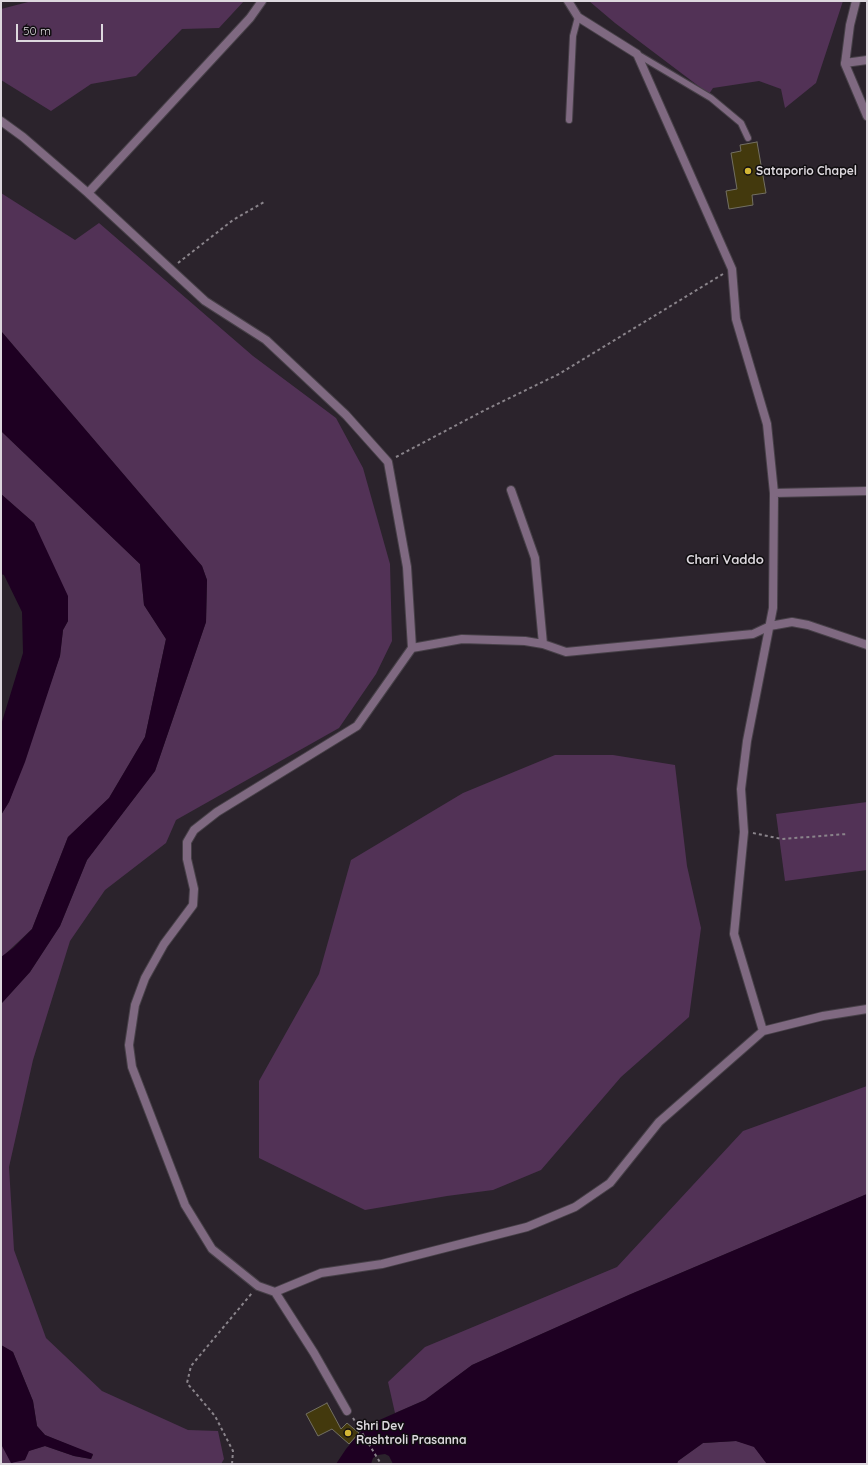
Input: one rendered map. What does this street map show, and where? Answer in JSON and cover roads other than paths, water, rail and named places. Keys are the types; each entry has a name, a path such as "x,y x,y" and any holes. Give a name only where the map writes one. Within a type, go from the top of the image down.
{"street":[{"path":"88,193 250,18 262,1"},
{"path":"568,1 578,17 637,54 732,269 736,319 767,424 774,493 773,608 747,741 741,789 744,832 734,934 763,1031"},
{"path":"856,1 850,25 845,63 867,116"},
{"path":"845,63 867,60"},
{"path":"1,121 23,137 88,193 206,301 266,340 346,415 388,462 407,567 412,648 357,726 217,812 194,830 187,842 187,859 194,889 193,905 164,944 146,978 135,1005 129,1045 132,1067 185,1205 212,1249 258,1286 275,1292 314,1353 347,1411"},
{"path":"511,490 535,558 543,644"},
{"path":"774,493 867,491"},
{"path":"412,648 462,639 525,641 543,644 566,652 753,634 770,626 792,622 808,625 867,645"},
{"path":"275,1292 321,1273 382,1264 527,1227 575,1207 610,1183 659,1122 763,1031 823,1016 867,1009"}],"lane":[{"path":"569,120 573,36 578,17"},
{"path":"637,54 711,98 741,123 748,138"}],"place":[{"name":"Sataporio Chapel","path":"748,171"},
{"name":"Shri Dev Rashtroli Prasanna","path":"348,1433"}],"district":[{"name":"Chari Vaddo","path":"725,560"}]}
